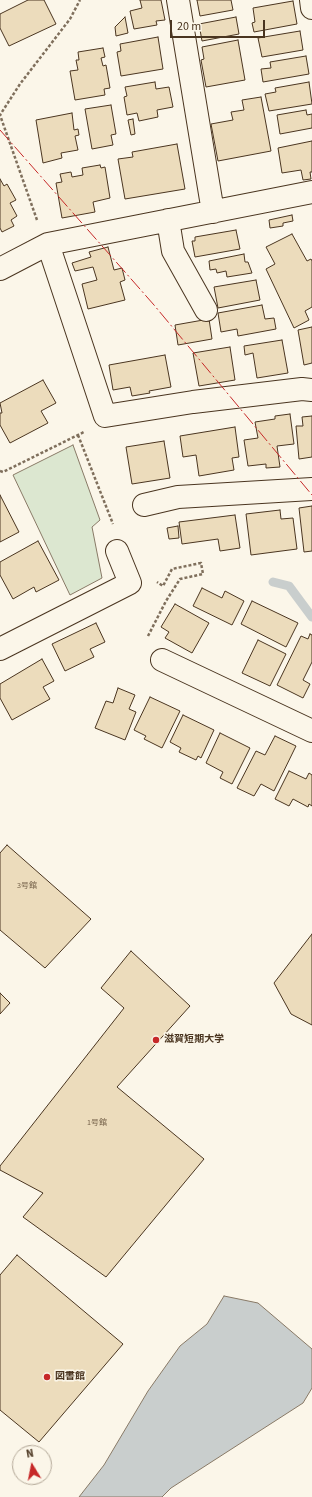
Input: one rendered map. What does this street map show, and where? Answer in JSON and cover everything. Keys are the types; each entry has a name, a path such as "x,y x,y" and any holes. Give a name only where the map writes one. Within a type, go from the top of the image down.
{"street":[{"path":"178,0 213,212"},
{"path":"311,0 312,8"},
{"path":"0,269 48,244 312,192"},
{"path":"168,220 173,251 206,310"},
{"path":"48,244 105,416 193,402 312,390"},
{"path":"144,505 178,497 312,489"},
{"path":"0,649 130,583 117,551"},
{"path":"162,660 312,731"}],"path":[{"path":"48,244 40,230 0,115 20,84 70,19 80,0"},
{"path":"0,472 3,472 78,435 89,429 105,416"},
{"path":"78,435 113,525"},
{"path":"144,642 166,601 180,579 203,574 200,563 172,569 163,586"}],"green space":[{"path":"73,445 100,520 92,527 102,578 70,595 13,475"}],"shaded area":[{"path":"224,1296 258,1303 312,1349 312,1388 303,1403 171,1488 162,1497 79,1497 104,1465 148,1391 180,1346 207,1324"}],"building":[{"path":"28,0 44,0 56,24 9,46 0,28 0,14"},
{"path":"140,0 161,0 165,20 156,21 157,25 134,29 130,11 142,8"},
{"path":"197,0 231,0 233,10 200,16"},
{"path":"293,1 297,24 254,32 252,23 255,22 253,8"},
{"path":"125,17 128,33 116,36 115,27"},
{"path":"236,17 239,34 202,41 199,24"},
{"path":"300,31 303,50 262,57 258,38"},
{"path":"158,37 163,69 121,76 117,52 121,51 120,44"},
{"path":"238,40 245,80 206,87 201,60 204,59 202,47"},
{"path":"103,48 105,57 101,58 103,66 106,65 110,88 104,89 105,95 75,100 70,71 78,70 76,60 79,60 78,52"},
{"path":"306,56 309,74 263,82 261,69 271,68 270,62"},
{"path":"155,82 156,89 169,87 173,107 157,110 158,117 139,121 137,113 127,115 124,97 127,96 125,87"},
{"path":"309,82 312,104 269,111 265,94 276,92 275,88"},
{"path":"261,97 271,151 218,161 211,124 233,120 231,112 244,110 242,100"},
{"path":"111,105 116,134 111,135 113,145 92,149 85,109"},
{"path":"306,110 307,115 312,114 312,128 280,134 277,115"},
{"path":"72,113 74,130 78,129 79,135 75,136 78,150 61,153 62,158 43,163 36,120"},
{"path":"133,119 135,134 131,135 128,120"},
{"path":"312,141 311,179 303,180 301,170 282,173 278,148"},
{"path":"177,144 185,189 125,199 118,159 133,157 132,152"},
{"path":"100,165 101,168 105,167 110,198 93,202 95,212 62,218 56,183 62,182 60,174 71,172 72,177 83,175 82,168"},
{"path":"0,179 4,186 7,184 16,200 10,203 17,216 11,220 14,226 2,232 0,228"},
{"path":"292,215 293,221 283,223 283,226 270,228 269,220"},
{"path":"236,230 240,249 195,257 192,241 195,241 195,237"},
{"path":"292,234 307,261 311,259 312,261 312,307 305,311 309,320 294,328 266,269 275,264 266,247"},
{"path":"108,247 114,270 122,268 125,280 120,282 125,300 88,309 82,284 97,280 93,267 75,271 72,263 91,257 89,252"},
{"path":"244,254 245,262 248,262 252,273 227,277 226,271 217,273 216,269 210,270 209,261"},
{"path":"256,280 260,300 218,308 214,287"},
{"path":"262,305 265,319 274,318 276,329 238,336 237,329 221,332 218,313"},
{"path":"209,319 212,339 178,345 175,325"},
{"path":"312,327 312,363 304,365 298,330"},
{"path":"282,340 288,373 257,378 253,353 245,355 244,346"},
{"path":"230,347 235,380 199,386 193,353"},
{"path":"165,355 171,387 132,396 130,387 113,390 109,365"},
{"path":"43,380 56,403 41,411 48,423 10,443 0,425 0,413 2,413 0,403"},
{"path":"290,414 294,444 277,446 280,467 266,468 266,464 248,466 244,440 258,438 255,422 275,419 275,416"},
{"path":"312,416 312,457 299,459 296,426 303,426 302,417"},
{"path":"235,427 239,457 232,458 234,470 199,476 196,455 183,457 180,436"},
{"path":"164,441 170,478 132,484 126,447"},
{"path":"0,495 19,532 0,542"},
{"path":"312,506 312,551 304,552 299,508"},
{"path":"280,510 281,519 293,518 297,549 251,555 246,514"},
{"path":"235,515 240,548 220,551 218,539 182,544 179,522"},
{"path":"178,526 179,538 169,539 167,528"},
{"path":"38,541 59,580 36,592 34,587 13,599 0,575 0,562"},
{"path":"202,588 222,598 225,591 244,601 232,625 193,606"},
{"path":"252,601 298,623 286,647 241,624"},
{"path":"175,604 209,623 192,653 165,638 169,632 161,627"},
{"path":"96,623 105,642 90,649 94,657 65,671 52,644"},
{"path":"310,634 312,635 312,662 303,680 310,684 303,698 277,685 301,636 308,639"},
{"path":"258,640 286,654 270,686 242,673"},
{"path":"42,659 54,681 43,687 50,699 12,720 0,698 0,684"},
{"path":"118,688 135,695 129,709 136,712 125,740 95,728 106,701 113,703"},
{"path":"150,697 180,711 162,748 144,739 146,736 134,730"},
{"path":"183,715 214,730 201,758 198,756 196,760 179,752 181,748 170,742"},
{"path":"220,733 250,748 232,784 220,778 223,772 206,763"},
{"path":"275,736 296,746 274,791 261,784 254,796 237,788 256,751 265,755"},
{"path":"289,771 306,779 309,773 312,775 312,806 309,804 308,807 293,799 289,806 275,799"},
{"path":"7,845 91,919 45,968 0,930 0,853"},
{"path":"312,934 312,1025 291,1014 274,983"},
{"path":"131,951 190,1006 117,1087 204,1159 106,1277 23,1217 43,1193 0,1170 0,1166 124,1008 101,988"},
{"path":"0,993 10,1003 0,1014"},
{"name":"図書館","path":"17,1255 123,1344 39,1442 0,1410 0,1275"}],"waterway":[{"path":"273,582 289,586 312,617"}],"power":[{"path":"0,130 154,305 312,495"}],"place":[{"name":"滋賀短期大学","path":"156,1040"},
{"name":"図書館","path":"47,1377"}]}
